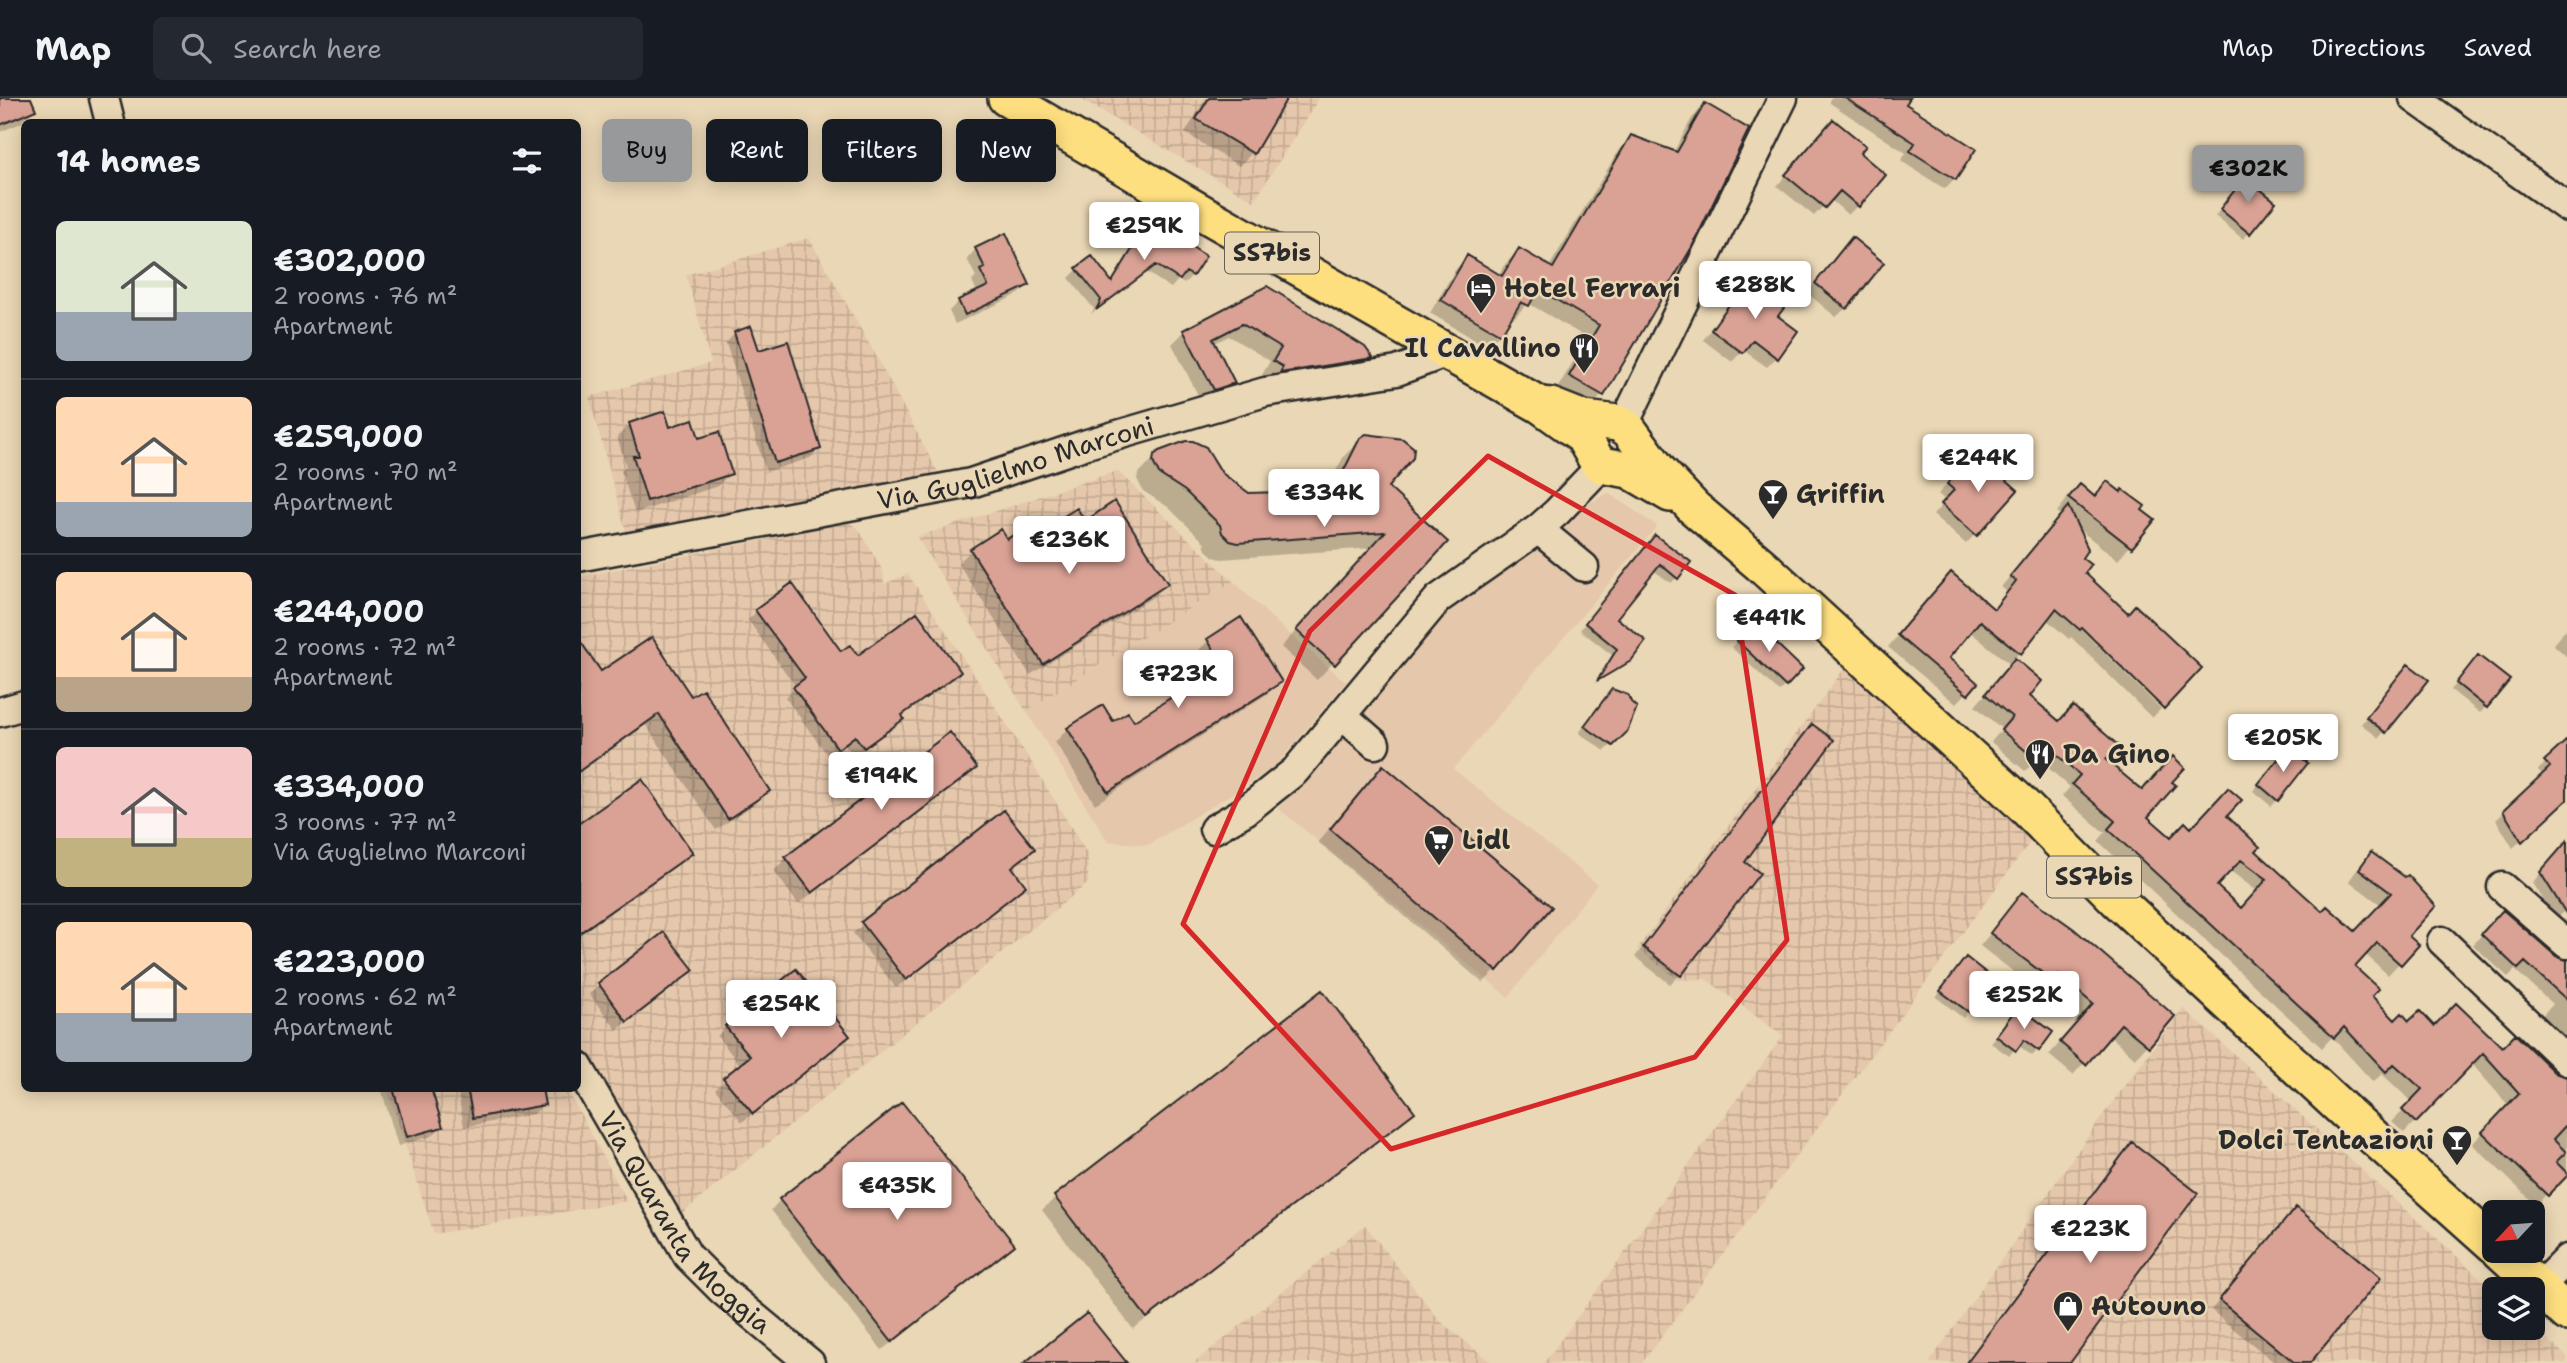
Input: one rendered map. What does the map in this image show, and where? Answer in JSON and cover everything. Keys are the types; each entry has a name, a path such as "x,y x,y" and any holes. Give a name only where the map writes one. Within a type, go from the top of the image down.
{"main road":[{"name":"SS7bis","path":"1006,98 1540,405 1582,435 1604,463 1640,475 1693,508"},
{"name":"SS7bis","path":"1540,405 1623,428 1693,508 1761,565 2021,803 2147,927 2341,1108 2482,1234"},
{"path":"1604,463 1591,449 1593,435 1601,427 1623,428"},
{"path":"2514,1264 2528,1277"},
{"path":"2545,1293 2567,1313"}],"street":[{"path":"104,98 109,119"},
{"path":"1623,428 1783,98"},
{"path":"2414,98 2567,207"},
{"name":"Via Guglielmo Marconi","path":"581,556 971,483 1087,444 1265,392 1397,371 1448,352"},
{"path":"1214,829 1245,811 1295,771 1438,598 1538,529 1604,463"},
{"path":"1538,529 1584,567"},
{"path":"0,712 21,706"},
{"path":"1342,715 1375,744"},
{"path":"2502,887 2567,944"},
{"path":"2442,941 2567,1061"},
{"name":"Via Quaranta Moggia","path":"581,1071 688,1256 723,1291 810,1363"},
{"path":"2545,1281 2567,1259"}],"highlighted area":[{"path":"1488,456 1735,595 1787,940 1695,1057 1391,1149 1183,924 1310,631"}],"shaded area":[{"path":"1079,98 1319,98 1254,201"},
{"path":"809,238 879,361 943,482 627,535 589,397 711,363 686,275"},
{"path":"1117,471 1233,581 1026,711 917,537"},
{"path":"1608,493 1657,526 1453,769 1597,884 1508,997 1278,808 1320,768 1449,608 1549,543 1586,505"},
{"path":"849,523 858,528 883,571 884,584 908,574 1030,760 1088,855 1088,883 681,1214 581,1041 581,576"},
{"path":"1233,581 1281,627 1346,682 1277,764 1259,777 1148,845 1108,841 1026,711"},
{"path":"1850,661 2034,837 1642,1363 1544,1363 1783,1036 1706,979 1679,980 1637,949"},
{"path":"2183,1008 2482,1279 2482,1340 2545,1340 2545,1337 2567,1357 2567,1363 1929,1363 2103,1115"},
{"path":"388,1092 569,1092 627,1201 434,1234"},
{"path":"1365,1225 1440,1321 1492,1363 1194,1363"}],"building":[{"path":"0,98 31,98 36,110 0,125"},
{"path":"1209,98 1287,98 1254,154 1196,119"},
{"path":"1845,98 1910,98 1906,104 1976,149 1956,180 1910,151 1915,143"},
{"path":"1705,103 1749,129 1692,247 1604,396 1569,376 1599,325 1538,289 1529,306 1521,302 1501,335 1441,300 1467,255 1502,276 1519,248 1553,268 1631,135 1677,152"},
{"path":"1833,119 1866,146 1860,153 1886,175 1859,207 1840,191 1825,208 1785,175"},
{"path":"2245,177 2276,202 2250,234 2220,209"},
{"path":"1150,220 1206,256 1193,276 1186,272 1180,280 1156,265 1096,310 1101,300 1076,268 1092,256 1112,282"},
{"path":"1006,233 1030,285 965,315 958,300 988,286 980,270 985,268 975,248"},
{"path":"1852,237 1884,263 1847,309 1815,283"},
{"path":"1749,277 1787,304 1778,316 1798,331 1778,359 1753,340 1743,353 1711,330"},
{"path":"1267,286 1365,347 1373,358 1280,373 1283,367 1273,361 1281,348 1242,324 1213,339 1235,383 1214,390 1183,330"},
{"path":"751,326 759,350 788,341 821,449 775,463 734,332"},
{"path":"665,411 670,427 693,419 699,438 719,432 732,474 647,501 633,456 639,456 629,423"},
{"path":"1366,434 1403,439 1414,448 1413,458 1388,487 1448,542 1335,665 1296,630 1385,532 1238,543 1230,541 1222,533 1220,525 1185,491 1159,474 1153,462 1154,455 1159,451 1193,441 1206,447 1222,473 1249,493 1315,491 1328,486 1343,472 1360,438"},
{"path":"1975,452 2018,490 1977,536 1941,504 1954,490 1947,484"},
{"path":"2107,481 2145,506 2142,510 2155,520 2132,548 2068,498 2080,484 2095,497"},
{"path":"1115,501 1168,584 1043,664 970,549 1001,529 1007,539 1040,518 1046,527 1077,508 1085,521"},
{"path":"2068,506 2088,549 2082,558 2091,565 2085,573 2128,613 2135,605 2202,668 2164,709 2082,628 2080,630 2056,609 2021,654 1980,621 1949,658 1978,683 1968,695 1897,635 1951,572 1994,609 2016,581 2010,576"},
{"path":"1655,535 1691,562 1678,579 1660,564 1617,618 1646,641 1631,661 1597,681 1617,649 1585,623"},
{"path":"792,583 841,651 850,645 858,655 917,612 961,672 902,715 904,719 864,748 855,736 838,749 793,687 805,678 755,610"},
{"path":"1241,617 1282,682 1108,792 1067,728 1103,705 1113,721 1128,712 1134,721 1210,673 1203,662 1216,654 1207,639"},
{"path":"1753,621 1803,669 1786,687 1736,640"},
{"path":"652,637 691,696 703,689 770,791 728,819 659,714 581,770 581,642 601,671"},
{"path":"2478,655 2510,680 2487,708 2456,683"},
{"path":"2015,658 2042,681 2030,696 2059,721 2073,706 2119,746 2106,760 2142,790 2173,756 2185,768 2172,782 2176,785 2148,817 2171,837 2185,822 2191,828 2228,788 2242,800 2227,816 2260,847 2256,851 2322,911 2327,906 2355,931 2391,893 2359,869 2371,852 2405,877 2408,875 2436,906 2409,936 2419,945 2401,965 2377,943 2355,967 2379,989 2372,996 2395,1020 2402,1013 2409,1021 2420,1011 2434,1026 2456,1003 2502,1047 2515,1034 2555,1073 2567,1077 2567,1124 2553,1139 2566,1152 2556,1162 2567,1176 2548,1196 2482,1132 2519,1093 2483,1053 2416,1123 2402,1110 2422,1089 2394,1064 2386,1072 2344,1027 2334,1038 2108,829 2115,821 2072,784 2080,775 2049,748 2038,761 2001,730 2012,717 1985,694","holes":["2241,860 2267,879 2241,908 2217,886"]},
{"path":"2408,664 2429,680 2386,733 2366,717"},
{"path":"1612,689 1628,695 1637,707 1627,732 1613,746 1584,726"},
{"path":"1812,724 1834,740 1745,862 1760,873 1681,976 1643,947"},
{"path":"950,732 977,768 812,893 785,857"},
{"path":"2567,740 2567,800 2522,842 2503,811 2550,767 2544,761"},
{"path":"2288,747 2308,763 2278,801 2258,784"},
{"path":"1383,765 1552,907 1497,971 1330,829"},
{"path":"642,779 693,853 581,932 581,822"},
{"path":"1004,810 1035,849 1012,867 1026,886 906,980 861,922"},
{"path":"2567,841 2567,915 2540,872"},
{"path":"2022,892 2074,929 2175,1016 2149,1047 2121,1024 2086,1065 2060,1042 2093,1004 2059,975 2054,982 1990,933"},
{"path":"2503,910 2556,956 2567,960 2567,1000 2525,962 2518,969 2481,934"},
{"path":"664,932 694,970 627,1022 598,983"},
{"path":"1966,957 1995,980 1970,1013 1940,991"},
{"path":"796,969 850,1036 753,1114 723,1078 750,1056 725,1026"},
{"path":"1322,990 1415,1112 1147,1318 1054,1196"},
{"path":"2018,1006 2053,1032 2039,1051 2024,1040 2016,1051 1996,1036"},
{"path":"394,1092 432,1092 443,1127 407,1137"},
{"path":"468,1092 543,1092 545,1105 473,1118"},
{"path":"902,1102 1015,1245 892,1342 779,1199"},
{"path":"2132,1142 2198,1193 2070,1363 1966,1363"},
{"path":"2296,1207 2381,1278 2310,1363 2295,1363 2219,1300"},
{"path":"1087,1313 1127,1363 1024,1363"}],"place":[{"name":"Hotel Ferrari","path":"1481,315"},
{"name":"Il Cavallino","path":"1584,375"},
{"name":"Griffin","path":"1773,521"},
{"name":"Da Gino","path":"2040,781"},
{"name":"Lidl","path":"1439,867"},
{"name":"Dolci Tentazioni","path":"2457,1167"},
{"name":"Autouno","path":"2068,1333"}]}
